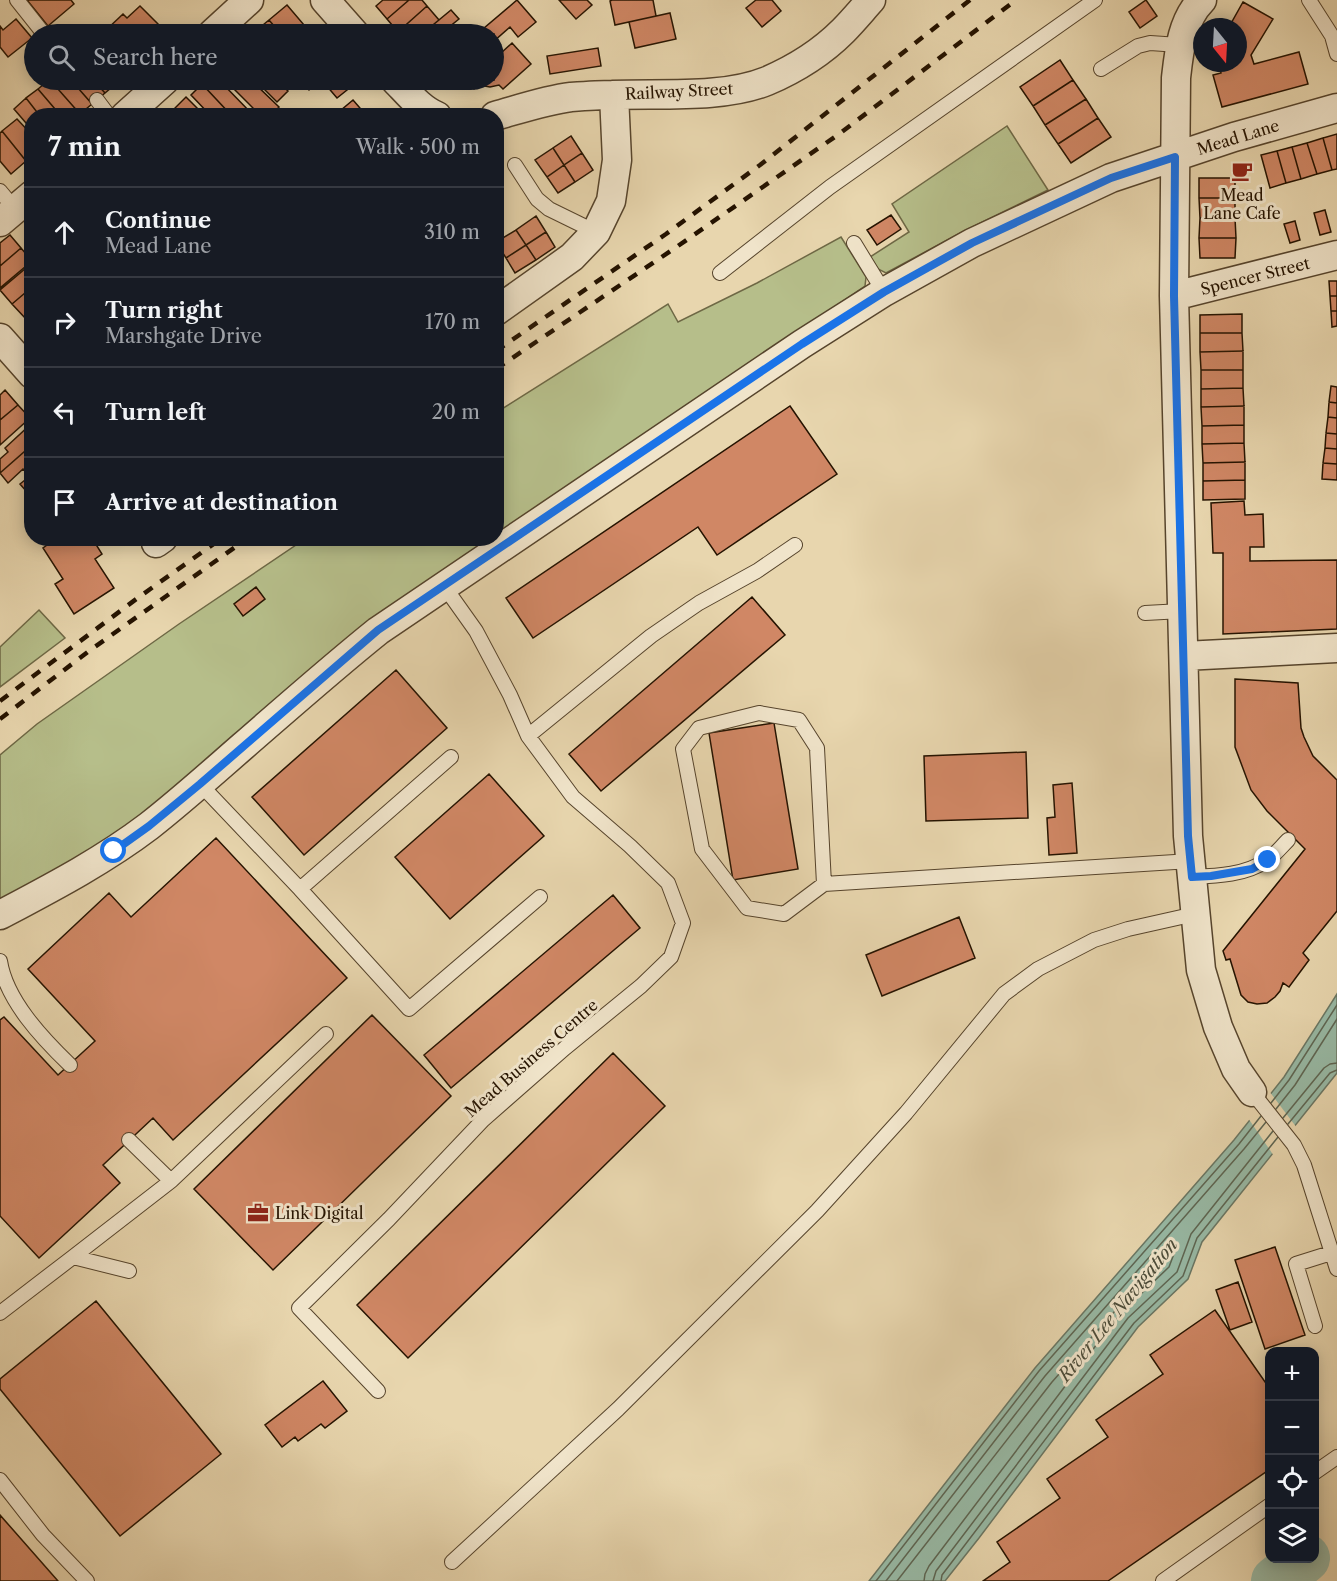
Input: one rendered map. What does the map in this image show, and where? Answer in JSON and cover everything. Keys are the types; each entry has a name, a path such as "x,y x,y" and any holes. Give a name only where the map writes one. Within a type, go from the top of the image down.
{"street":[{"path":"223,24 249,0"},
{"path":"325,0 346,24"},
{"name":"Railway Street","path":"504,113 569,97 614,94 690,94 736,90 765,82 819,52 843,31 871,0"},
{"path":"1202,0 1186,26 1179,45 1176,78 1174,296 1188,836 1201,970 1218,1028 1236,1069 1252,1092"},
{"path":"134,108 154,90"},
{"path":"405,90 424,108"},
{"path":"504,305 572,257 596,232 611,201 617,160 614,94"},
{"name":"Mead Lane","path":"504,545 802,344 884,292 972,243 1111,178 1234,138 1337,108"},
{"name":"Spencer Street","path":"1174,296 1337,255"},
{"path":"0,338 24,365"},
{"name":"Mead Lane","path":"1,920 114,851 149,826 378,630 503,546"},
{"path":"1184,656 1337,648"}],"lane":[{"path":"17,0 36,24"},
{"path":"720,273 830,187 1095,0"},
{"path":"1310,0 1332,36 1337,54"},
{"path":"1101,69 1138,46 1179,45"},
{"path":"97,100 103,108"},
{"path":"515,165 537,200 549,209 596,232"},
{"path":"854,243 884,292"},
{"path":"528,736 651,636 699,603 757,571 795,545"},
{"name":"Mead Business Centre","path":"378,1391 299,1308 483,1120 565,1048 641,986 671,957 683,923 668,883 630,846 573,797 528,736 510,695 476,631 444,586"},
{"path":"1145,613 1182,611"},
{"path":"824,884 817,748 799,720 759,712 699,728 683,748 702,849 747,908 784,914 824,884 1191,869 1211,876 1252,869 1268,860 1288,840"},
{"path":"300,889 451,757"},
{"path":"200,784 300,889 409,1009 540,897"},
{"path":"452,1562 618,1409 817,1211 906,1113 1004,994 1038,969 1094,940 1128,929 1195,914"},
{"path":"0,961 13,996 45,1041 70,1065"},
{"path":"0,1313 171,1181 326,1034"},
{"path":"1252,1092 1294,1145 1304,1165 1337,1269"},
{"path":"129,1140 171,1181"},
{"path":"1316,1326 1296,1264 1331,1253"},
{"path":"73,1257 129,1270"},
{"path":"1319,1470 1337,1457"},
{"path":"0,1480 43,1535 87,1581"},
{"path":"1163,1581 1265,1508"}],"shaded area":[{"path":"1007,126 1048,190 964,231 886,273 878,269 870,257 909,232 892,204"},
{"path":"841,237 866,277 865,286 504,531 504,408 668,304 678,322 757,283"},
{"path":"295,546 484,546 133,823 69,863 0,901 0,755 37,724"},
{"path":"39,610 65,638 0,687 0,647"}],"water":[{"name":"River Lee Navigation","path":"1337,994 1337,1073 1202,1242 1188,1279 1138,1327 945,1581 869,1581 1035,1368 1234,1140 1284,1077"}],"pier":[{"path":"1269,1091 1297,1128 1274,1156 1248,1118"}],"building":[{"path":"27,0 71,0 74,4 50,24 46,24"},
{"path":"383,0 409,0 387,19 376,6"},
{"path":"409,0 422,0 427,6 407,24 391,24 387,19"},
{"path":"517,0 536,22 518,37 510,27 504,32 504,24 489,24"},
{"path":"559,0 587,0 592,5 576,19"},
{"path":"653,0 656,16 615,25 610,1"},
{"path":"756,0 772,0 781,11 762,27 746,8"},
{"path":"1146,0 1157,16 1140,28 1129,12"},
{"path":"1243,2 1273,19 1251,55 1254,64 1299,52 1308,84 1222,107 1213,75 1221,72 1247,72 1247,18 1234,18"},
{"path":"287,5 303,24 272,24 269,20"},
{"path":"140,6 158,24 112,24 123,14 127,18"},
{"path":"427,6 439,20 434,24 407,24"},
{"path":"451,10 459,19 453,24 434,24"},
{"path":"670,13 676,39 635,48 629,22"},
{"path":"16,19 24,28 24,44 8,57 0,47 0,26 3,30"},
{"path":"512,43 531,64 504,88 504,50"},
{"path":"598,48 601,66 550,74 547,56"},
{"path":"1060,60 1073,80 1033,106 1020,87"},
{"path":"1073,80 1086,99 1045,125 1033,106"},
{"path":"39,90 59,90 75,108 54,108"},
{"path":"39,90 54,108 34,108 26,98"},
{"path":"59,90 80,90 92,104 87,108 75,108"},
{"path":"80,90 102,90 105,93 92,104"},
{"path":"196,90 208,90 224,108 203,108 191,95"},
{"path":"208,90 229,90 246,108 224,108"},
{"path":"235,90 261,90 279,107 278,108 253,108"},
{"path":"265,90 288,91 277,102"},
{"path":"330,90 347,90 337,98"},
{"path":"186,97 197,108 175,108"},
{"path":"26,98 34,108 24,108 24,121 14,109"},
{"path":"1086,99 1098,118 1058,144 1045,125"},
{"path":"353,100 360,108 344,108"},
{"path":"1098,118 1111,137 1071,163 1058,144"},
{"path":"17,119 24,126 24,158 2,131"},
{"path":"2,131 24,158 24,163 11,174 0,161 0,133"},
{"path":"1337,134 1337,169 1332,170 1323,138"},
{"path":"571,136 582,153 564,165 553,148"},
{"path":"1323,138 1332,170 1317,174 1307,143"},
{"path":"1307,143 1317,174 1301,179 1292,147"},
{"path":"1292,147 1301,179 1286,183 1277,151"},
{"path":"553,148 564,165 547,177 535,160"},
{"path":"1277,151 1286,183 1270,188 1261,155"},
{"path":"582,153 593,170 575,182 564,165"},
{"path":"564,165 575,182 558,193 547,177"},
{"path":"1199,178 1235,178 1235,198 1199,198"},
{"path":"1199,198 1235,198 1235,218 1200,218"},
{"path":"1325,210 1331,232 1320,235 1314,213"},
{"path":"891,215 901,229 877,245 867,230"},
{"path":"536,216 546,232 526,245 516,230"},
{"path":"1200,218 1235,218 1236,238 1199,238"},
{"path":"1295,221 1300,240 1290,243 1284,224"},
{"path":"516,230 526,245 506,258 504,237"},
{"path":"546,232 555,247 536,260 526,245"},
{"path":"10,235 21,248 0,266 0,243"},
{"path":"1199,238 1236,238 1235,258 1200,258"},
{"path":"526,245 536,260 515,273 506,258"},
{"path":"21,248 24,252 24,268 0,288 0,266"},
{"path":"24,270 24,294 12,304 0,290"},
{"path":"1329,281 1337,281 1337,296 1330,296"},
{"path":"24,294 24,317 12,304"},
{"path":"1330,296 1337,296 1337,311 1331,311"},
{"path":"1331,311 1337,311 1337,326 1332,327"},
{"path":"1242,314 1242,333 1200,333 1200,315"},
{"path":"1200,333 1242,333 1243,351 1200,352"},
{"path":"1243,351 1243,370 1201,370 1200,352"},
{"path":"1201,370 1243,370 1243,388 1201,389"},
{"path":"1331,386 1337,387 1337,403 1329,402"},
{"path":"1243,388 1244,406 1201,407 1201,389"},
{"path":"5,390 18,405 0,420 0,395"},
{"path":"1329,402 1337,403 1337,418 1328,417"},
{"path":"18,405 24,412 24,423 0,445 0,420"},
{"path":"790,406 837,474 717,555 698,527 533,638 506,598"},
{"path":"1244,406 1244,425 1202,426 1201,407"},
{"path":"1328,417 1337,418 1337,434 1326,433"},
{"path":"1244,425 1244,443 1202,444 1202,426"},
{"path":"24,430 24,452 0,473 0,459 8,452 5,448"},
{"path":"1326,433 1337,434 1337,449 1325,448"},
{"path":"1244,443 1245,462 1203,463 1202,444"},
{"path":"1325,448 1337,449 1337,464 1323,463"},
{"path":"24,452 24,470 8,483 0,473"},
{"path":"1245,462 1245,480 1203,481 1203,463"},
{"path":"1323,463 1337,464 1337,480 1322,479"},
{"path":"1245,480 1245,499 1203,500 1203,481"},
{"path":"1244,501 1245,515 1263,514 1264,547 1250,547 1250,561 1337,560 1337,629 1223,634 1223,553 1213,553 1211,503"},
{"path":"46,546 97,546 102,554 95,559 114,588 74,614 55,584 63,579 43,548"},
{"path":"256,587 265,599 243,616 234,604"},
{"path":"752,597 785,635 601,791 569,754"},
{"path":"396,670 447,728 304,855 252,797"},
{"path":"1235,679 1298,683 1301,728 1304,737 1313,756 1337,780 1337,911 1303,953 1309,960 1289,987 1283,983 1275,997 1267,1003 1257,1004 1248,1002 1241,995 1230,959 1226,960 1223,951 1305,849 1267,811 1251,790 1235,747"},
{"path":"774,723 798,869 733,880 709,733"},
{"path":"1026,752 1028,818 926,821 924,756"},
{"path":"489,774 544,836 450,919 395,857"},
{"path":"1072,783 1077,853 1049,855 1047,818 1055,817 1053,785"},
{"path":"216,838 347,978 173,1140 153,1118 103,1165 120,1183 39,1258 0,1216 0,1020 4,1017 58,1075 95,1041 28,969 109,893 131,917"},
{"path":"613,895 640,928 451,1088 424,1055"},
{"path":"959,917 975,958 882,996 866,955"},
{"path":"372,1015 451,1096 273,1270 194,1189"},
{"path":"613,1053 665,1106 408,1358 357,1305"},
{"path":"1275,1247 1305,1335 1265,1347 1265,1349 1235,1260"},
{"path":"1238,1282 1252,1322 1230,1330 1216,1290"},
{"path":"96,1301 221,1454 120,1536 0,1389 0,1379"},
{"path":"1215,1310 1265,1382 1265,1472 1108,1581 983,1581 1010,1562 997,1542 1060,1498 1047,1479 1108,1437 1096,1420 1163,1374 1150,1355"},
{"path":"323,1381 347,1411 325,1428 321,1424 298,1441 295,1437 282,1447 265,1425"},
{"path":"0,1515 58,1581 0,1581"}],"waterway":[{"path":"1276,1581 1299,1563"}],"railway":[{"path":"504,345 666,234 760,165 970,0"},
{"path":"504,364 839,134 1016,0"},
{"path":"0,701 211,546"},
{"path":"0,719 89,651 237,546"}],"place":[{"name":"Mead Lane Cafe","path":"1242,171"},
{"name":"Link Digital","path":"258,1213"}],"route":[{"path":"114,851 200,784 378,630 802,344 884,292 972,243 1111,178 1175,157 1174,296 1188,836 1192,877 1252,869 1268,860"}]}
